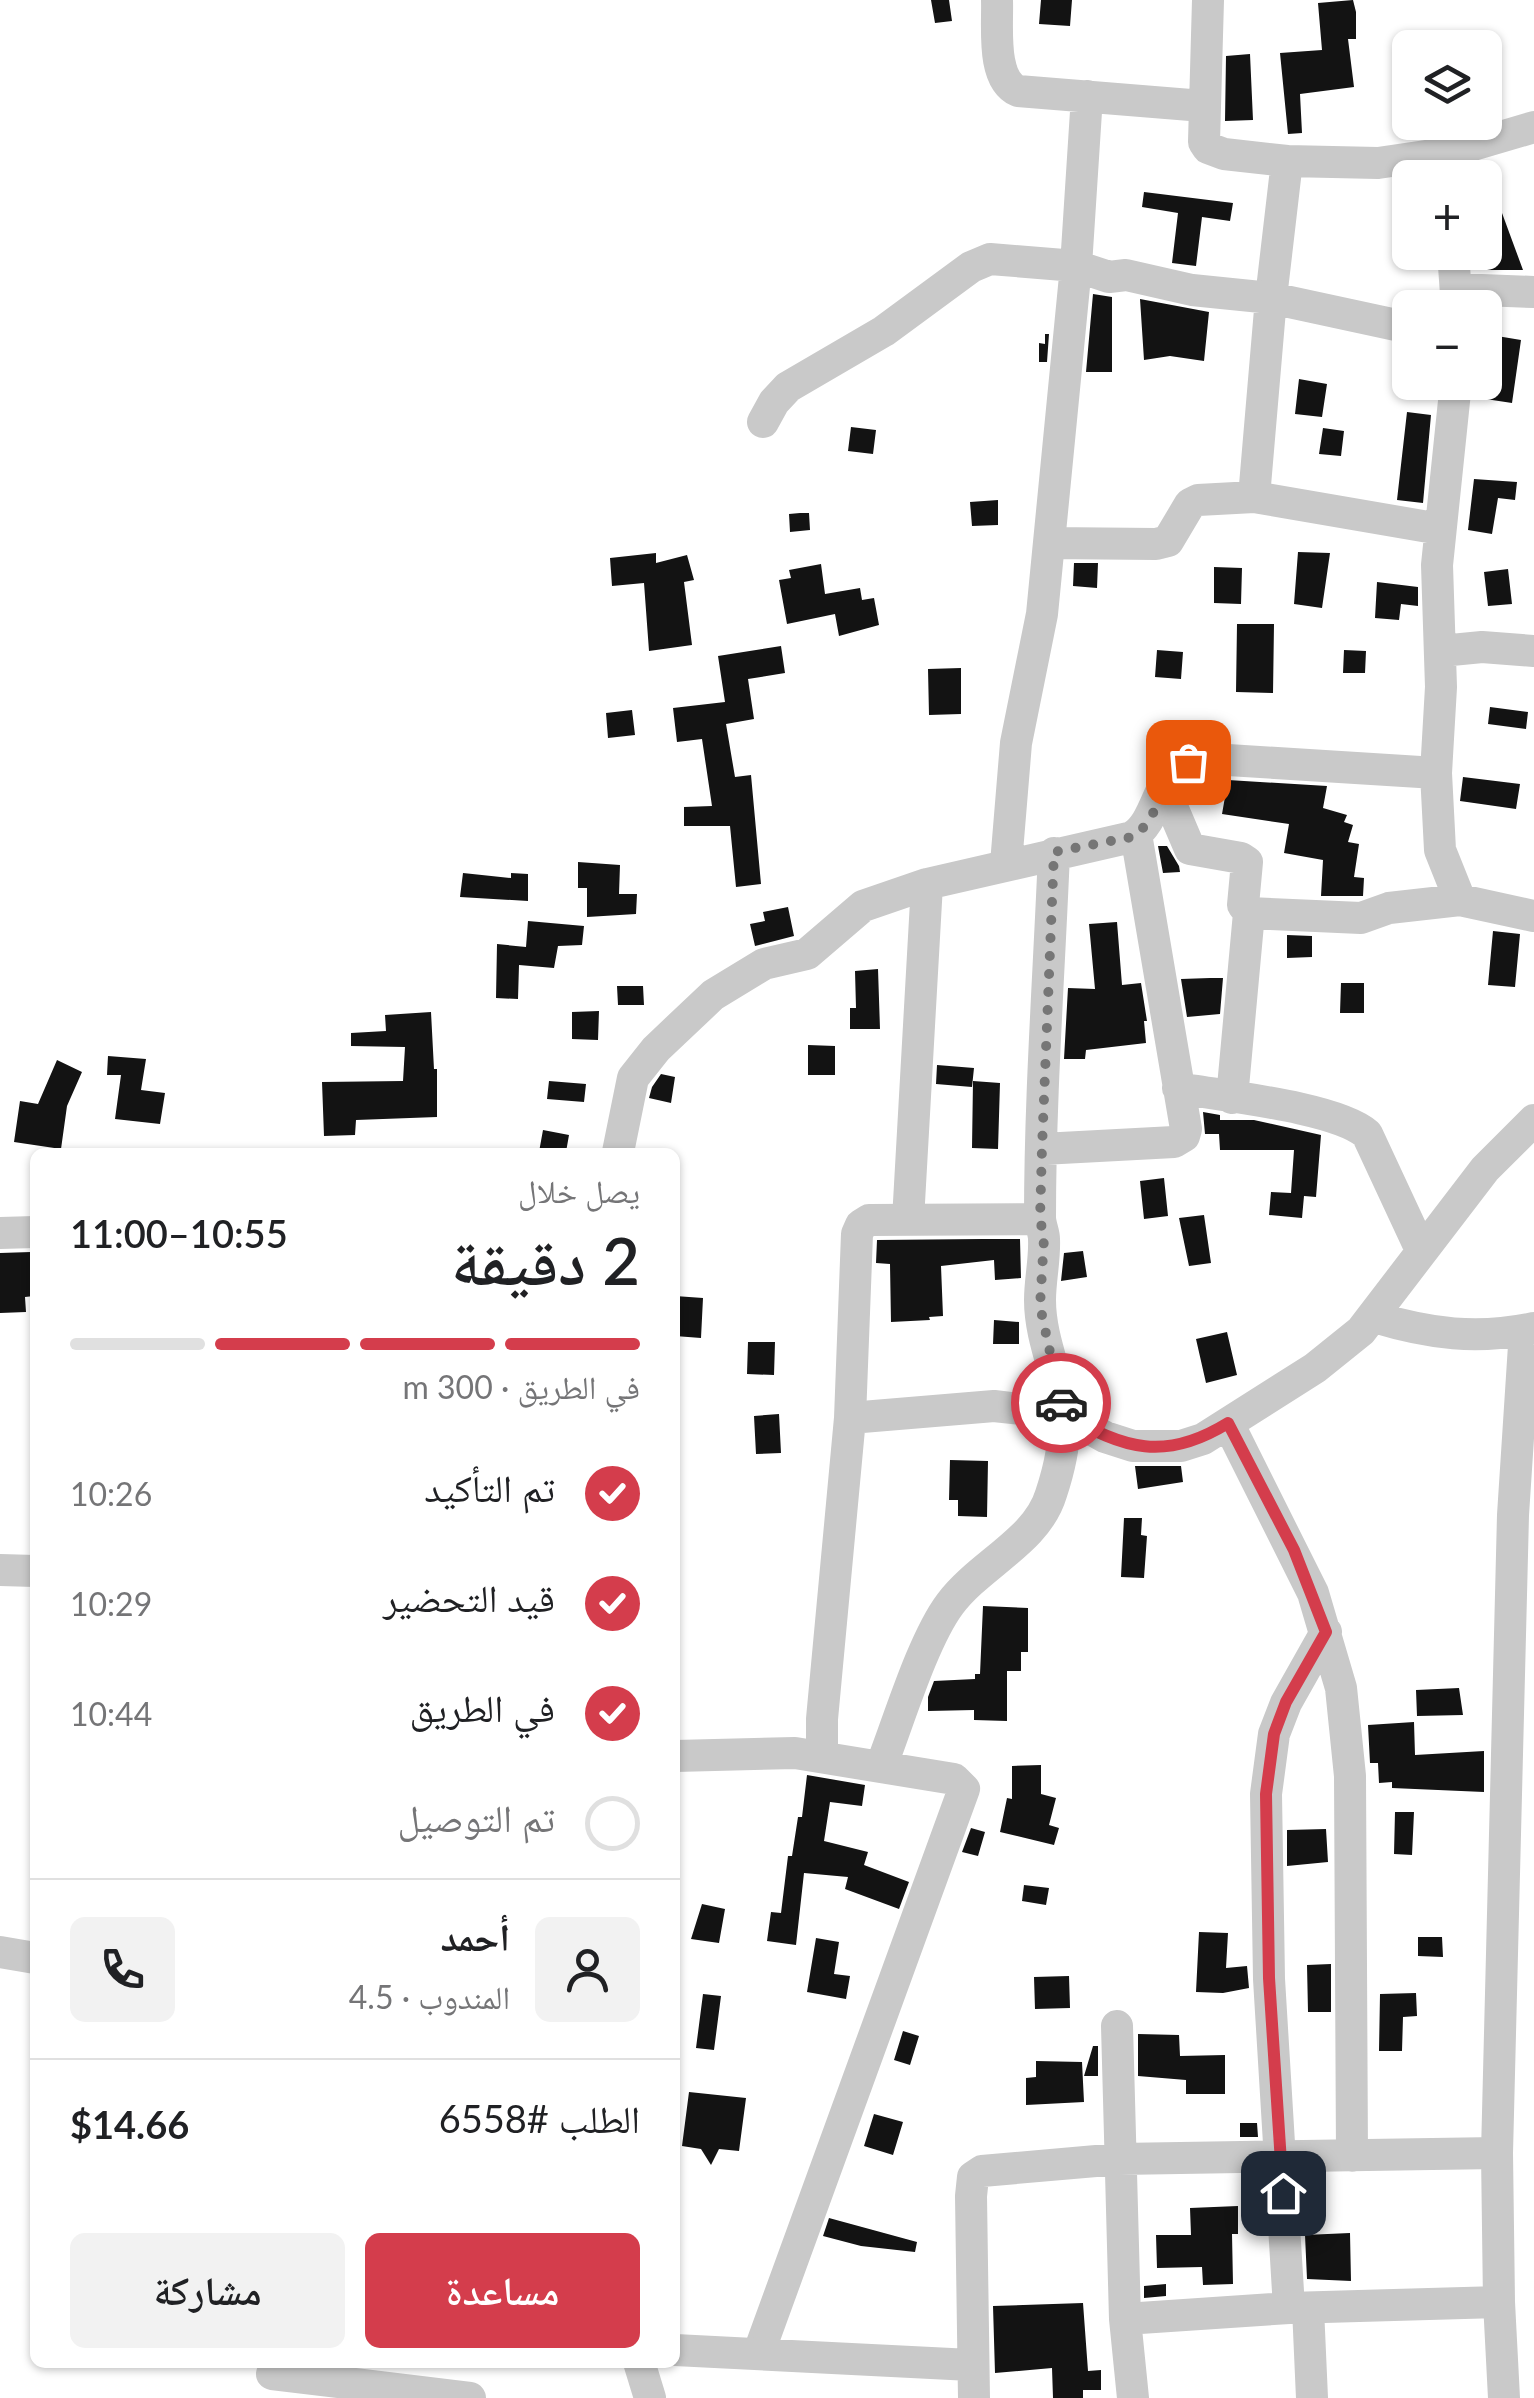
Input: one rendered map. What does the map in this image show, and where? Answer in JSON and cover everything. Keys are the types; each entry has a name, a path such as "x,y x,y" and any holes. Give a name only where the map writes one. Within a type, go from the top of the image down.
{"street":[{"path":"996,0 999,50 1004,81 1009,88 1018,92 1203,106"},
{"path":"1208,0 1203,106 1208,148 1224,154 1288,161 1392,163"},
{"path":"1006,864 1016,743 1038,646 1049,543 1076,266 1087,96"},
{"path":"1458,160 1534,127"},
{"path":"1254,497 1271,298 1288,161"},
{"path":"764,422 774,402 788,387 884,331 972,267 990,259 1076,266 1108,277 1126,275 1192,290 1271,298 1392,324"},
{"path":"1502,294 1534,292"},
{"path":"1454,400 1437,565 1441,651 1436,773 1440,850 1460,900"},
{"path":"1049,543 1156,544 1168,541 1190,504 1198,500 1254,497 1440,529"},
{"path":"1441,651 1482,647 1534,651"},
{"path":"619,1148 633,1078 656,1048 713,996 764,964 806,954 863,906 928,884 1136,834 1142,831 1175,770 1188,762 1212,758 1436,773"},
{"path":"1164,788 1190,849 1248,862 1243,905 1249,912 1232,1098"},
{"path":"1042,1148 1174,1142 1184,1136 1186,1128 1136,834"},
{"path":"882,1764 948,1606 981,1570 1039,1520 1057,1472 1064,1414 1040,1306 1054,852"},
{"path":"908,1220 928,884"},
{"path":"1249,912 1361,918 1389,908 1460,900 1534,916"},
{"path":"1178,1088 1347,1120 1360,1127 1367,1134 1422,1250"},
{"path":"850,1418 994,1406 1064,1414 1105,1437 1132,1446 1158,1448 1202,1439 1315,1368 1374,1317 1484,1169 1534,1120"},
{"path":"822,1756 822,1719 850,1418 857,1234 869,1220 1040,1219"},
{"path":"0,1233 30,1232"},
{"path":"1374,1317 1416,1330 1456,1336 1509,1334 1530,1329 1513,1515 1497,2153 1504,2398"},
{"path":"1228,1423 1294,1550 1326,1632 1344,1706 1350,1776 1352,2156"},
{"path":"0,1570 30,1571"},
{"path":"1312,2398 1281,2155 1269,1978 1266,1794 1274,1734 1286,1702 1326,1632"},
{"path":"680,1756 754,1752 822,1756 954,1778 964,1788 759,2352"},
{"path":"0,1952 30,1957"},
{"path":"1117,2026 1125,2319 1132,2398"},
{"path":"974,2398 973,2177 982,2171 1119,2160 1497,2153"},
{"path":"1125,2319 1298,2308 1499,2302"},
{"path":"680,2350 972,2364"},
{"path":"641,2368 650,2398"},
{"path":"271,2378 470,2398"}],"building":[{"path":"931,0 949,0 952,21 935,23"},
{"path":"1041,0 1072,0 1070,26 1039,24"},
{"path":"1353,0 1356,39 1348,39 1354,87 1300,94 1302,133 1288,134 1280,53 1322,50 1318,3"},
{"path":"1250,54 1253,120 1225,121 1226,56"},
{"path":"1144,192 1233,203 1230,221 1202,217 1196,266 1172,263 1178,213 1142,207"},
{"path":"1502,213 1523,270 1502,270"},
{"path":"1093,294 1112,297 1112,372 1086,372"},
{"path":"1140,299 1209,312 1204,361 1170,356 1144,360"},
{"path":"1045,334 1049,334 1047,362 1039,362 1039,343 1045,344"},
{"path":"1502,337 1521,340 1512,403 1492,400 1502,400"},
{"path":"1299,379 1327,384 1322,417 1295,414"},
{"path":"1407,412 1431,415 1423,503 1397,500"},
{"path":"851,427 876,430 873,454 848,451"},
{"path":"1323,428 1344,431 1341,456 1319,454"},
{"path":"1474,479 1517,482 1515,500 1498,498 1492,534 1468,530"},
{"path":"998,500 998,525 972,526 970,502"},
{"path":"809,513 810,530 790,532 789,514"},
{"path":"1298,552 1330,553 1322,608 1294,604"},
{"path":"656,553 656,563 687,555 694,580 684,582 692,645 649,651 644,583 612,586 610,558"},
{"path":"1074,563 1098,563 1097,588 1073,586"},
{"path":"821,564 825,594 860,588 862,600 874,598 879,625 839,636 835,614 787,624 779,580 791,578 789,570"},
{"path":"1214,567 1242,568 1241,604 1214,603"},
{"path":"1508,569 1512,604 1488,606 1484,572"},
{"path":"1377,582 1418,587 1418,606 1401,604 1399,620 1375,618"},
{"path":"1237,624 1274,624 1273,693 1236,692"},
{"path":"781,646 785,673 748,679 754,719 726,724 735,777 751,775 761,884 736,887 730,826 684,826 684,807 712,806 702,739 677,742 673,708 725,702 718,656"},
{"path":"1157,650 1183,652 1181,679 1155,677"},
{"path":"1344,650 1366,651 1365,673 1343,673"},
{"path":"961,668 961,714 929,715 928,669"},
{"path":"1490,707 1528,712 1526,729 1488,724"},
{"path":"632,710 635,735 608,738 606,713"},
{"path":"1463,777 1520,784 1516,809 1460,801"},
{"path":"1228,780 1327,786 1323,808 1347,815 1344,822 1353,825 1348,842 1359,844 1354,877 1364,878 1363,896 1321,896 1323,860 1284,853 1289,824 1222,814"},
{"path":"1158,846 1167,846 1180,872 1163,873"},
{"path":"578,862 620,865 619,894 637,894 636,914 587,917 587,888 578,888"},
{"path":"463,873 511,878 511,873 528,874 528,901 460,897"},
{"path":"788,907 794,936 755,946 750,924 765,921 763,912"},
{"path":"528,921 584,926 582,945 558,946 554,968 519,965 518,999 496,998 497,944 526,947"},
{"path":"1117,922 1122,985 1141,983 1146,1043 1086,1050 1085,1059 1064,1059 1068,988 1095,989 1089,924"},
{"path":"1493,931 1520,934 1515,987 1488,985"},
{"path":"1287,935 1312,936 1312,957 1287,958"},
{"path":"878,969 880,1029 850,1029 850,1008 856,1008 855,971"},
{"path":"1223,978 1220,1014 1187,1017 1181,979"},
{"path":"1341,983 1364,983 1364,1013 1340,1013"},
{"path":"617,986 643,986 644,1005 618,1005"},
{"path":"599,1011 598,1040 572,1039 572,1012"},
{"path":"431,1012 437,1117 356,1120 355,1135 324,1136 322,1082 403,1081 405,1047 351,1046 351,1033 386,1031 385,1015"},
{"path":"808,1045 835,1046 835,1075 808,1075"},
{"path":"108,1056 146,1059 141,1090 165,1093 160,1124 115,1119 121,1075 107,1075"},
{"path":"57,1060 82,1072 67,1106 61,1148 14,1142 20,1101 38,1104"},
{"path":"937,1065 974,1068 972,1087 936,1084"},
{"path":"661,1074 675,1077 671,1103 649,1098"},
{"path":"549,1081 586,1084 584,1102 547,1099"},
{"path":"973,1081 1000,1083 998,1149 972,1148"},
{"path":"1203,1112 1220,1115 1220,1120 1254,1120 1321,1135 1316,1197 1304,1196 1302,1218 1269,1215 1271,1192 1291,1193 1294,1150 1220,1150 1219,1134 1205,1134"},
{"path":"543,1130 569,1135 567,1148 540,1148"},
{"path":"1164,1178 1168,1216 1144,1219 1140,1181"},
{"path":"1204,1215 1211,1263 1189,1266 1179,1218"},
{"path":"1020,1239 1021,1278 995,1280 994,1260 941,1266 943,1316 891,1322 890,1264 876,1263 877,1240"},
{"path":"1083,1251 1087,1277 1061,1281 1064,1253"},
{"path":"30,1252 26,1312 0,1313 0,1253"},
{"path":"680,1296 703,1298 701,1338 680,1336"},
{"path":"994,1320 1019,1322 1019,1344 993,1344"},
{"path":"1227,1332 1237,1375 1206,1383 1196,1339"},
{"path":"748,1342 775,1342 774,1375 747,1374"},
{"path":"779,1414 781,1453 756,1454 754,1416"},
{"path":"950,1460 988,1461 987,1517 958,1516 958,1500 949,1500"},
{"path":"1135,1466 1181,1466 1183,1482 1138,1489"},
{"path":"1124,1518 1142,1518 1141,1535 1147,1536 1144,1578 1121,1577"},
{"path":"983,1606 1028,1608 1028,1652 1021,1652 1021,1671 1007,1671 1007,1721 974,1720 974,1710 928,1711 934,1681 975,1679 975,1674 980,1674"},
{"path":"1459,1688 1463,1715 1417,1716 1416,1690"},
{"path":"1414,1722 1415,1755 1484,1751 1484,1792 1392,1788 1392,1782 1379,1783 1378,1763 1370,1763 1368,1725"},
{"path":"1041,1765 1041,1794 1056,1798 1049,1825 1059,1828 1054,1845 1000,1832 1007,1798 1012,1799 1012,1766"},
{"path":"807,1775 865,1785 862,1806 830,1802 824,1841 868,1852 864,1865 909,1882 899,1909 845,1889 848,1877 804,1873 796,1945 767,1941 771,1912 781,1913 788,1856 792,1856 798,1817 802,1817"},
{"path":"1395,1812 1414,1812 1412,1855 1394,1854"},
{"path":"971,1828 985,1832 978,1856 962,1852"},
{"path":"1326,1829 1328,1862 1287,1866 1287,1830"},
{"path":"1024,1885 1049,1888 1046,1905 1022,1901"},
{"path":"702,1904 725,1909 719,1943 691,1939"},
{"path":"1199,1932 1228,1933 1226,1968 1247,1966 1249,1988 1223,1993 1196,1992"},
{"path":"1418,1937 1442,1937 1443,1957 1418,1956"},
{"path":"816,1938 839,1942 834,1974 850,1976 846,1999 807,1992"},
{"path":"1331,1964 1331,2012 1308,2012 1307,1965"},
{"path":"1069,1976 1070,2008 1035,2009 1034,1977"},
{"path":"1416,1993 1417,2016 1403,2017 1402,2051 1379,2051 1380,1994"},
{"path":"703,1994 721,1996 714,2050 696,2048"},
{"path":"903,2031 919,2036 910,2065 894,2060"},
{"path":"1138,2034 1179,2035 1180,2056 1225,2055 1225,2094 1186,2094 1186,2080 1138,2076"},
{"path":"1093,2046 1098,2046 1098,2076 1084,2076"},
{"path":"1036,2061 1082,2062 1084,2102 1026,2105 1026,2078 1036,2077"},
{"path":"689,2092 746,2098 739,2151 719,2149 711,2165 701,2149 682,2146"},
{"path":"874,2114 903,2122 893,2155 864,2146"},
{"path":"1240,2123 1257,2123 1258,2137 1240,2137"},
{"path":"1238,2206 1238,2234 1232,2234 1233,2284 1203,2285 1202,2267 1157,2268 1156,2235 1191,2235 1190,2208"},
{"path":"829,2218 917,2242 915,2252 861,2246 823,2236"},
{"path":"1350,2233 1351,2281 1307,2279 1305,2235"},
{"path":"1166,2284 1166,2296 1144,2298 1144,2286"},
{"path":"1083,2303 1088,2371 1101,2370 1101,2390 1083,2390 1083,2398 1053,2398 1052,2368 995,2373 993,2306"}],"way so far":[{"path":"1061,1403 1040,1306 1054,852 1132,837 1142,831 1175,770 1188,762"}],"route":[{"path":"1061,1403 1064,1414 1105,1437 1132,1446 1181,1446 1228,1423 1294,1550 1326,1632 1286,1702 1274,1734 1266,1794 1269,1978 1283,2193"}]}
